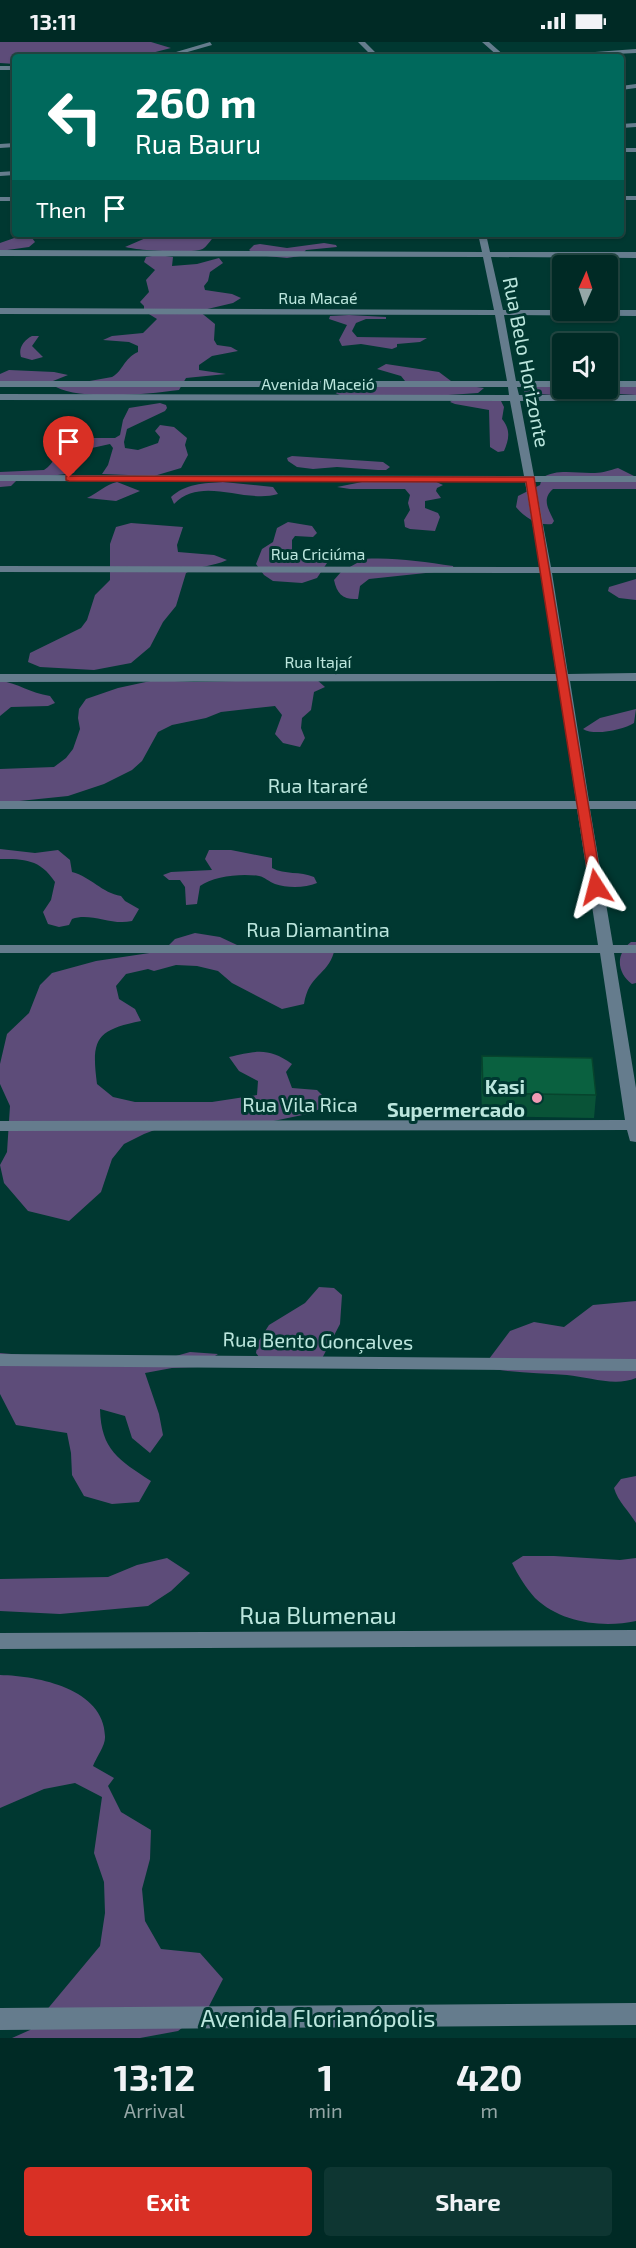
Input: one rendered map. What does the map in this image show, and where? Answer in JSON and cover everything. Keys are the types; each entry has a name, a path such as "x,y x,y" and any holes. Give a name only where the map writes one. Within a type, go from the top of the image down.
{"street":[{"path":"361,42 374,54"},
{"path":"485,42 499,54"},
{"path":"607,42 621,52"},
{"path":"175,54 211,46"},
{"path":"594,54 636,51"},
{"name":"Rua Belo Horizonte","path":"483,237 499,313 513,399 531,479 635,1129"},
{"path":"0,253 636,255"},
{"name":"Rua Macaé","path":"0,311 636,313"},
{"name":"Avenida Maceió","path":"0,384 552,384"},
{"path":"618,384 636,384"},
{"name":"Avenida Maceió","path":"0,397 636,398"},
{"path":"0,478 636,479"},
{"name":"Rua Criciúma","path":"0,569 636,570"},
{"name":"Rua Itajaí","path":"0,678 636,677"},
{"name":"Rua Itararé","path":"0,804 636,805"},
{"name":"Rua Diamantina","path":"0,949 636,949"},
{"name":"Rua Vila Rica","path":"0,1125 635,1129"},
{"name":"Rua Bento Gonçalves","path":"0,1360 636,1365"},
{"name":"Rua Blumenau","path":"0,1641 636,1638"},
{"name":"Avenida Florianópolis","path":"0,2019 636,2014"}],"shaded area":[{"path":"0,42 151,42 171,48 148,54 12,54 12,64 0,63"},
{"path":"17,237 32,238 35,242 29,247 0,251 0,243"},
{"path":"148,237 214,237 206,247 199,250 166,251 125,247"},
{"path":"324,243 337,247 306,250 300,256 287,258 256,255 249,250 254,245 260,244 287,248"},
{"path":"158,255 173,257 172,266 197,264 219,258 223,263 210,272 204,286 205,290 232,294 241,298 233,303 199,311 215,324 214,340 217,345 231,347 238,351 212,356 199,365 199,370 226,374 186,378 179,390 134,394 83,394 56,387 112,377 129,358 138,352 138,346 129,342 103,340 112,336 143,333 157,319 144,311 144,306 140,302 149,292 146,280 155,270 144,262 146,257"},
{"path":"330,316 386,317 386,319 366,319 356,323 352,331 357,337 427,338 420,342 397,344 397,347 392,349 361,344 342,346 339,340 347,325 329,319"},
{"path":"32,336 39,336 32,346 43,357 32,360 21,357 20,350 26,340"},
{"path":"386,364 439,372 455,384 484,388 478,393 419,397 342,396 331,391 335,386 405,381 401,376 377,369"},
{"path":"9,370 54,372 68,375 53,381 0,382 0,374"},
{"path":"530,385 552,385 552,395 524,393 524,389"},
{"path":"618,386 636,386 636,395 618,394"},
{"path":"454,399 501,401 504,407 502,419 507,427 508,435 504,451 498,452 490,447 489,410 450,402"},
{"path":"160,403 166,405 165,411 127,429 125,448 138,450 158,443 160,437 155,431 160,425 174,427 187,438 185,445 188,455 181,468 154,476 102,474 108,465 113,448 110,444 74,452 73,462 76,468 74,473 17,480 11,486 0,487 0,472 44,470 48,467 67,444 68,425 74,423 85,427 78,431 79,438 115,438 120,435 123,420 129,408"},
{"path":"292,456 383,462 390,467 386,470 337,467 313,469 297,467 288,461 287,458"},
{"path":"618,468 636,477 636,489 553,489 547,497 548,509 554,521 552,524 542,524 532,520 516,507 518,496 540,485 542,478 548,475 561,472 598,473"},
{"path":"432,480 443,485 436,491 441,498 425,501 425,508 438,513 440,517 435,531 405,527 404,520 410,510 408,503 410,495 405,489 337,487 362,482"},
{"path":"117,482 140,491 116,501 87,498 109,485"},
{"path":"223,482 273,487 278,494 251,496 224,492 197,492 185,496 174,504 171,497 182,489"},
{"path":"288,522 312,526 317,533 313,537 295,536 292,540 292,551 302,560 327,563 317,578 302,583 273,581 264,575 256,564 262,549 273,542 277,528"},
{"path":"131,523 183,527 177,545 178,552 214,555 227,560 186,573 176,606 163,622 150,647 131,663 94,670 40,667 28,662 30,653 81,628 87,620 95,595 110,580 110,544 116,527"},
{"path":"364,559 453,566 454,570 369,579 360,586 358,599 345,597 337,589 334,580 341,572"},
{"path":"636,579 636,600 619,598 608,591 609,587"},
{"path":"316,679 325,687 314,692 311,710 302,718 301,728 305,738 300,747 283,743 275,734 282,715 275,706 221,712 206,718 172,725 158,732 142,761 132,770 104,784 68,796 0,803 0,769 54,767 66,758 73,749 80,729 79,709 86,699 118,688 155,680 194,682"},
{"path":"0,681 50,696 55,703 48,706 11,707 0,716"},
{"path":"636,709 634,723 629,726 601,732 583,729 600,718"},
{"path":"0,849 35,853 58,850 70,860 72,872 85,877 108,892 121,896 139,909 132,921 116,922 79,917 72,919 69,925 59,927 48,924 43,912 51,900 55,882 43,869 31,862 0,859"},
{"path":"209,850 231,850 272,858 272,868 282,872 309,875 314,877 317,883 290,887 275,884 259,876 228,876 200,886 197,904 186,905 185,887 180,880 169,880 163,875 171,872 212,870 205,859"},
{"path":"195,933 220,937 237,945 334,952 327,966 310,987 304,1004 282,1009 232,983 218,971 197,966 176,965 154,971 148,969 126,974 116,986 119,999 135,1009 141,1021 114,1028 100,1039 95,1056 97,1084 113,1097 135,1102 212,1102 257,1095 258,1081 239,1071 229,1057 262,1052 276,1055 292,1064 286,1072 292,1088 317,1090 330,1103 312,1113 259,1124 165,1126 124,1144 112,1159 101,1192 69,1221 28,1211 4,1183 0,1165 7,1152 10,1106 0,1084 0,1064 7,1034 29,1013 40,985 52,973 96,961 163,951 175,939"},
{"path":"631,942 636,942 636,983 632,984 623,974 620,963 622,952"},
{"path":"319,1287 334,1288 342,1295 340,1324 317,1368 262,1361 256,1353 258,1342 269,1325 305,1303"},
{"path":"636,1301 636,1378 611,1382 567,1375 514,1372 483,1367 510,1331 534,1322 564,1327 593,1305"},
{"path":"190,1352 218,1354 198,1367 172,1368 145,1373 159,1414 163,1435 150,1453 132,1438 125,1416 100,1409 101,1423 108,1444 121,1460 151,1481 139,1502 112,1504 84,1496 72,1475 67,1433 16,1425 0,1394 0,1353 69,1359 176,1356"},
{"path":"636,1476 636,1523 614,1488 621,1479"},
{"path":"523,1556 620,1560 636,1558 636,1621 610,1624 583,1622 557,1613 535,1598 520,1577 512,1563"},
{"path":"167,1558 190,1573 171,1591 148,1606 60,1614 0,1611 0,1579 108,1577 137,1565"},
{"path":"0,1675 33,1678 67,1688 82,1696 94,1707 102,1720 105,1740 93,1766 114,1778 108,1786 121,1812 151,1830 150,1859 142,1889 145,1921 161,1949 200,1953 223,1979 208,2008 178,2031 140,2038 12,2038 30,2030 100,1946 105,1913 104,1882 94,1853 102,1797 75,1783 44,1789 0,1808"}],"building":[{"path":"482,1056 592,1058 596,1095 483,1093"}],"place":[{"name":"Kasi Supermercado","path":"537,1098"}],"route":[{"path":"69,478 531,479 596,887"}]}
